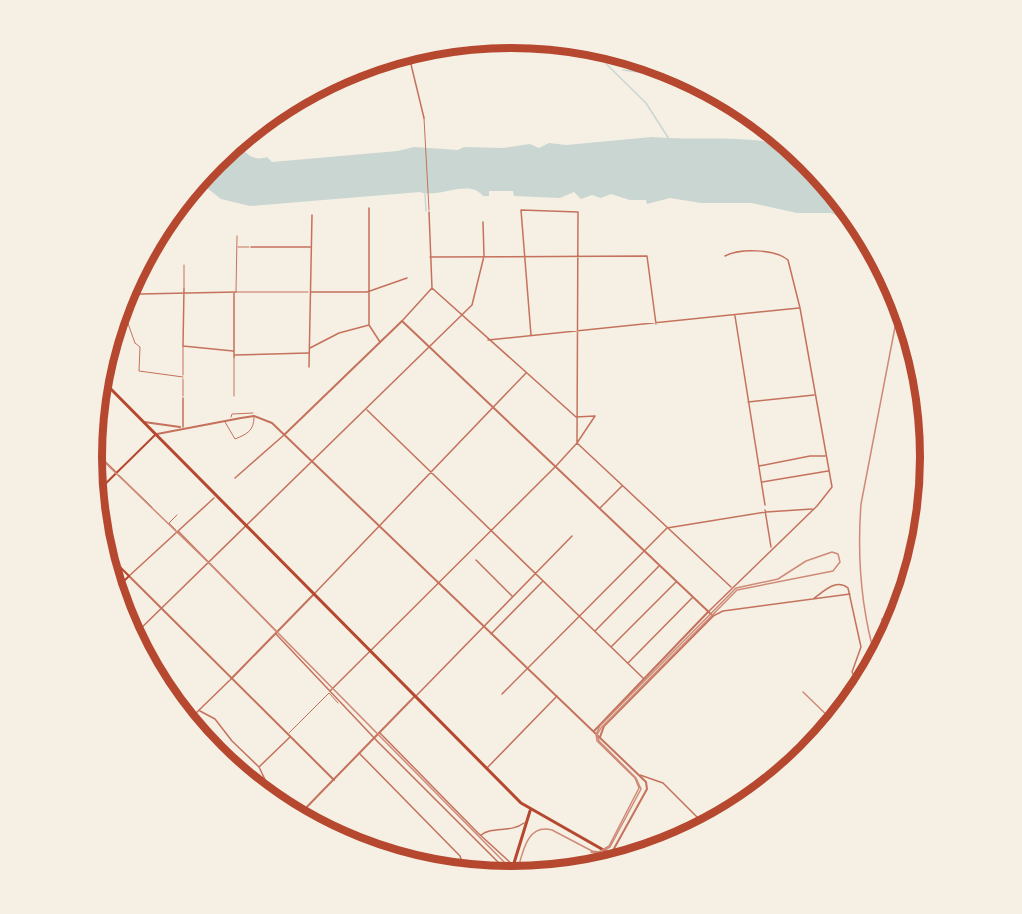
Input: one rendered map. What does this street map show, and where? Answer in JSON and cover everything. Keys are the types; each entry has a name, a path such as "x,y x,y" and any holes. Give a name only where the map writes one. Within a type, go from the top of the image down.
{"main road":[{"path":"108,386 530,811 610,854"},
{"path":"103,486 157,434"},
{"path":"116,563 129,576 122,583"},
{"path":"513,865 530,811"}],"street":[{"path":"330,691 556,466 577,443 596,416 576,417 432,288 428,145 410,61"},
{"path":"369,208 369,325 381,342"},
{"path":"531,335 521,210 578,212 577,443 732,588"},
{"path":"309,367 312,215"},
{"path":"140,630 431,348 472,305 484,256 483,222"},
{"path":"234,396 237,237"},
{"path":"237,247 311,247"},
{"path":"593,731 771,548 813,509 832,487 800,308 786,258 747,251 732,252 725,256"},
{"path":"430,257 647,256 656,324"},
{"path":"183,427 184,265"},
{"path":"134,297 140,294 184,292 369,291 407,278"},
{"path":"235,478 284,435 381,342 432,288"},
{"path":"488,340 800,308"},
{"path":"735,316 765,505"},
{"path":"126,319 135,342 140,347 139,371 183,377"},
{"path":"402,321 713,616"},
{"path":"309,348 339,333 369,325"},
{"path":"183,346 234,351"},
{"path":"234,357 309,353"},
{"path":"194,715 200,711 314,594 526,373"},
{"path":"748,402 815,395"},
{"path":"367,410 644,679"},
{"path":"224,421 235,439 250,432 254,427 254,416"},
{"path":"157,434 231,418 254,416 264,418 284,435 646,782 647,789 611,853"},
{"path":"144,422 183,427"},
{"path":"758,466 810,456 826,456"},
{"path":"102,459 152,507"},
{"path":"761,482 829,470"},
{"path":"600,508 622,486"},
{"path":"214,498 129,576 334,780"},
{"path":"502,694 667,528 766,511 813,509"},
{"path":"766,511 771,548"},
{"path":"177,515 169,523 210,562 375,738 501,866"},
{"path":"304,810 572,536"},
{"path":"476,560 513,597"},
{"path":"594,632 660,565"},
{"path":"491,634 543,582"},
{"path":"611,647 676,582"},
{"path":"813,599 827,588 842,584 848,588 861,647 852,672 855,678"},
{"path":"600,737 604,726 713,616 723,611 850,594"},
{"path":"627,663 693,597"},
{"path":"882,619 884,624"},
{"path":"259,767 329,693 339,703"},
{"path":"486,769 558,696"},
{"path":"200,711 215,719 259,767 268,785"},
{"path":"380,733 480,835 513,865"},
{"path":"359,753 460,856 461,863"},
{"path":"639,775 663,783 700,820"},
{"path":"480,835 485,831 519,827 527,821"}],"shaded area":[{"path":"652,137 772,142 819,187 842,218 831,213 797,213 752,203 701,203 670,198 647,204 646,200 630,200 611,194 601,198 592,195 581,199 574,192 560,198 514,196 513,191 489,191 489,196 483,196 470,189 250,206 221,199 204,186 242,148 253,157 267,157 272,162 398,151 414,147 458,150 464,147 503,148 530,144 539,148 549,143 566,145"}],"waterway":[{"path":"600,58 646,103 669,139"},
{"path":"623,70 654,74"},
{"path":"425,194 426,211"}],"tram line":[{"path":"102,460 209,563 508,866"},
{"path":"591,852 600,854 610,847 641,789 636,778 599,741 597,735 601,728 737,590 833,571 840,562 838,554 832,552 806,561 778,579 736,588 600,726 596,734 597,741 635,778 639,788 609,846 599,852 592,851"},
{"path":"519,866 530,836 543,829 552,830 601,856"}],"railway":[{"path":"873,648 861,583 861,504 896,321"},
{"path":"803,692 828,716"}]}
